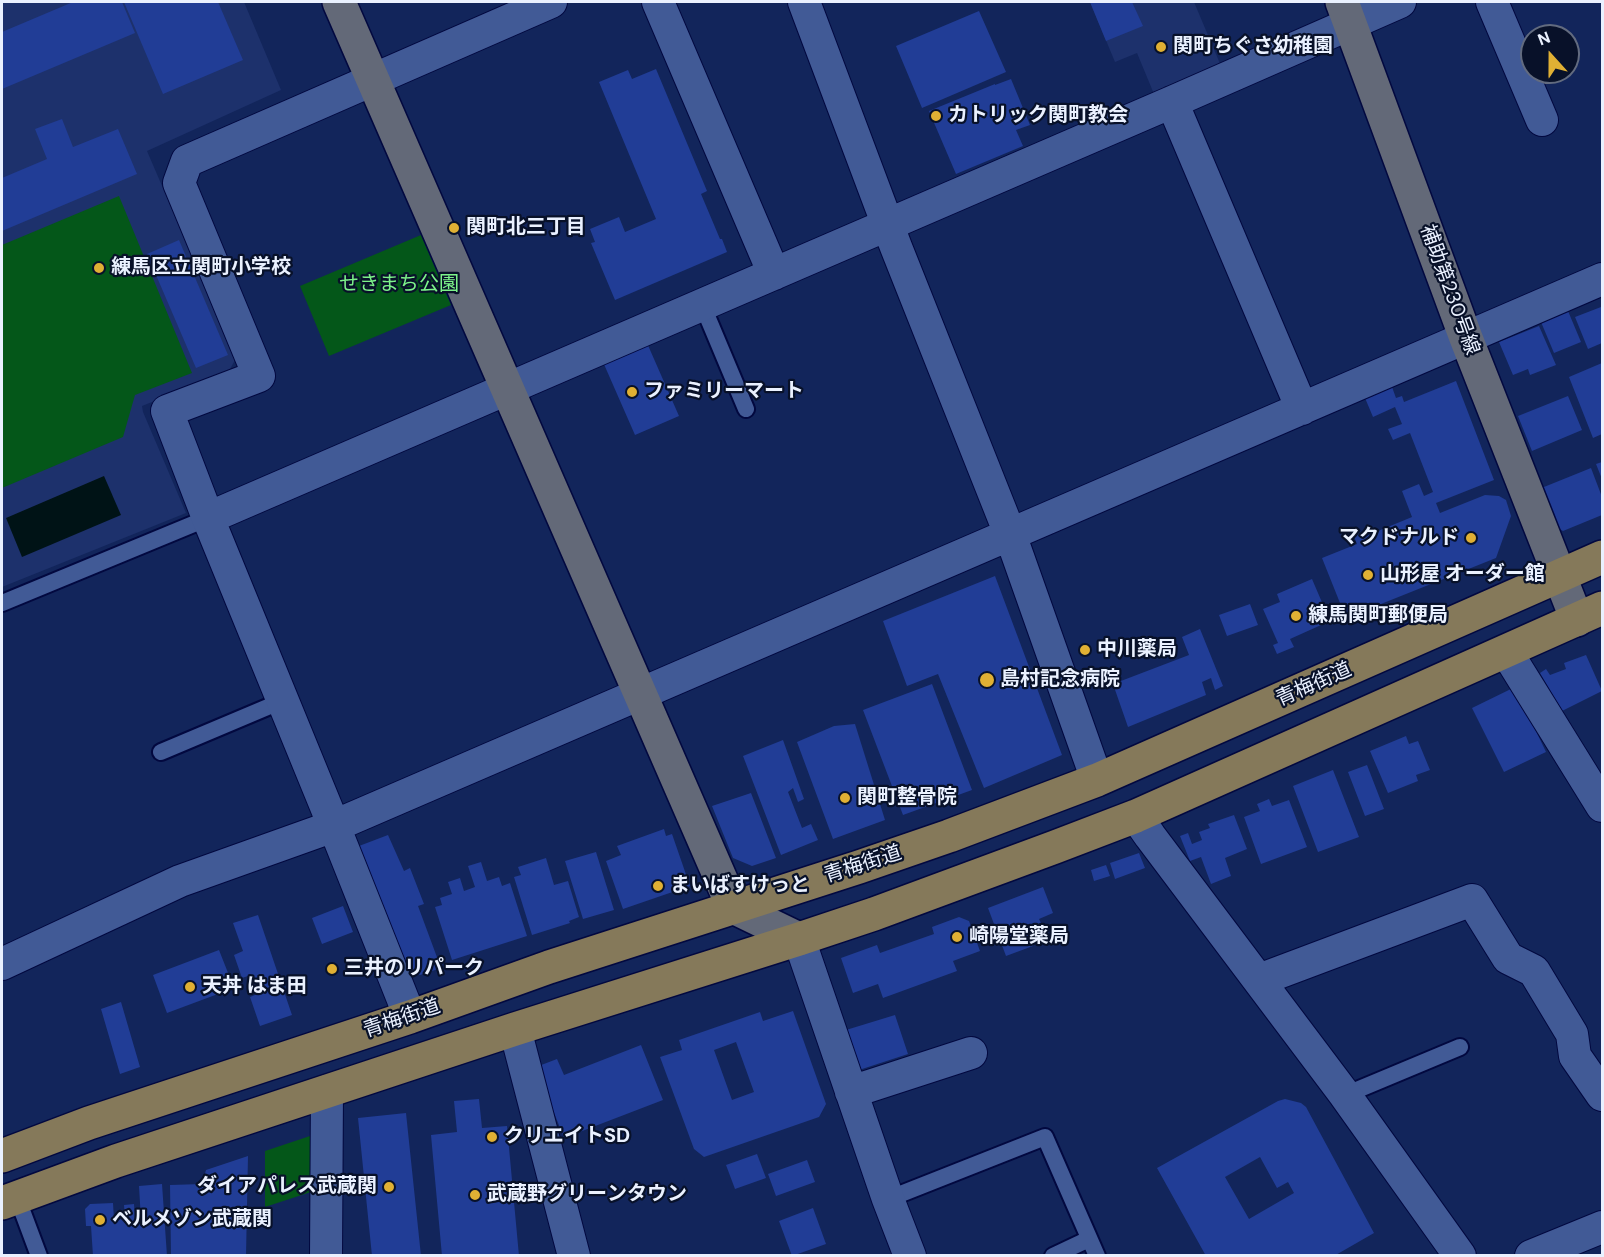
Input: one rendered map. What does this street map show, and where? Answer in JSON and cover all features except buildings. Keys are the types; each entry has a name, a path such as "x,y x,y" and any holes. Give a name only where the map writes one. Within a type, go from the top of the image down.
{"main road":[{"name":"青梅街道","path":"2,1156 89,1123 410,1017 549,967 949,836 1097,780 1602,557"},
{"path":"9,1200 116,1161 327,1091 874,914 1136,816 1590,614"}],"street":[{"path":"339,2 733,907 799,939 888,1199 910,1256"},
{"path":"410,1017 167,411 259,376 179,183 187,161 551,2"},
{"path":"658,2 774,274"},
{"path":"804,2 888,224 1010,534 1097,780"},
{"path":"208,518 1172,102 1346,12 1400,2"},
{"path":"1491,2 1542,120"},
{"name":"補助第230号線","path":"1346,12 1466,338 1559,576 1590,614"},
{"path":"1172,102 1302,409"},
{"path":"2,964 180,881 334,826 1602,279"},
{"path":"1506,651 1602,806"},
{"path":"1136,816 1346,1095 1460,1256"},
{"path":"1259,980 1472,900 1508,958 1533,971 1572,1034 1575,1056 1602,1095"},
{"path":"515,1029 574,1256"},
{"path":"851,1092 970,1053"},
{"path":"326,1256 327,1091"},
{"path":"1531,1256 1602,1227"}],"lane":[{"path":"702,304 746,409"},
{"path":"2,603 208,518"},
{"path":"161,752 282,701"},
{"path":"1346,1095 1460,1047"},
{"path":"888,1199 1045,1137 1097,1256"},
{"path":"9,1200 39,1256"},
{"path":"1053,1256 1089,1239"}],"shaded area":[{"name":"練馬区立関町小学校","path":"2,2 244,2 281,90 147,151 236,358 229,371 142,406 186,513 2,587"},
{"name":"関町ちぐさ幼稚園","path":"1090,2 1194,2 1221,66 1154,94 1137,53 1115,62"},
{"path":"104,476 121,515 22,557 6,518"}],"green space":[{"path":"119,196 192,373 135,395 123,437 2,488 2,245"},
{"name":"せきまち公園","path":"421,235 451,305 329,356 300,286"},
{"path":"313,1135 311,1192 265,1207 265,1151"}],"place":[{"name":"関町ちぐさ幼稚園","path":"1161,47"},
{"name":"カトリック関町教会","path":"936,116"},
{"name":"関町北三丁目","path":"454,228"},
{"name":"練馬区立関町小学校","path":"99,268"},
{"name":"ファミリーマート","path":"632,392"},
{"name":"マクドナルド","path":"1471,538"},
{"name":"山形屋 オーダー館","path":"1368,575"},
{"name":"練馬関町郵便局","path":"1296,616"},
{"name":"中川薬局","path":"1085,650"},
{"name":"島村記念病院","path":"987,680"},
{"name":"関町整骨院","path":"845,798"},
{"name":"まいばすけっと","path":"658,886"},
{"name":"崎陽堂薬局","path":"957,937"},
{"name":"三井のリパーク","path":"332,969"},
{"name":"天丼 はま田","path":"190,987"},
{"name":"クリエイトSD","path":"492,1137"},
{"name":"ダイアパレス武蔵関","path":"389,1187"},
{"name":"武蔵野グリーンタウン","path":"475,1195"},
{"name":"ベルメゾン武蔵関","path":"100,1220"}]}
